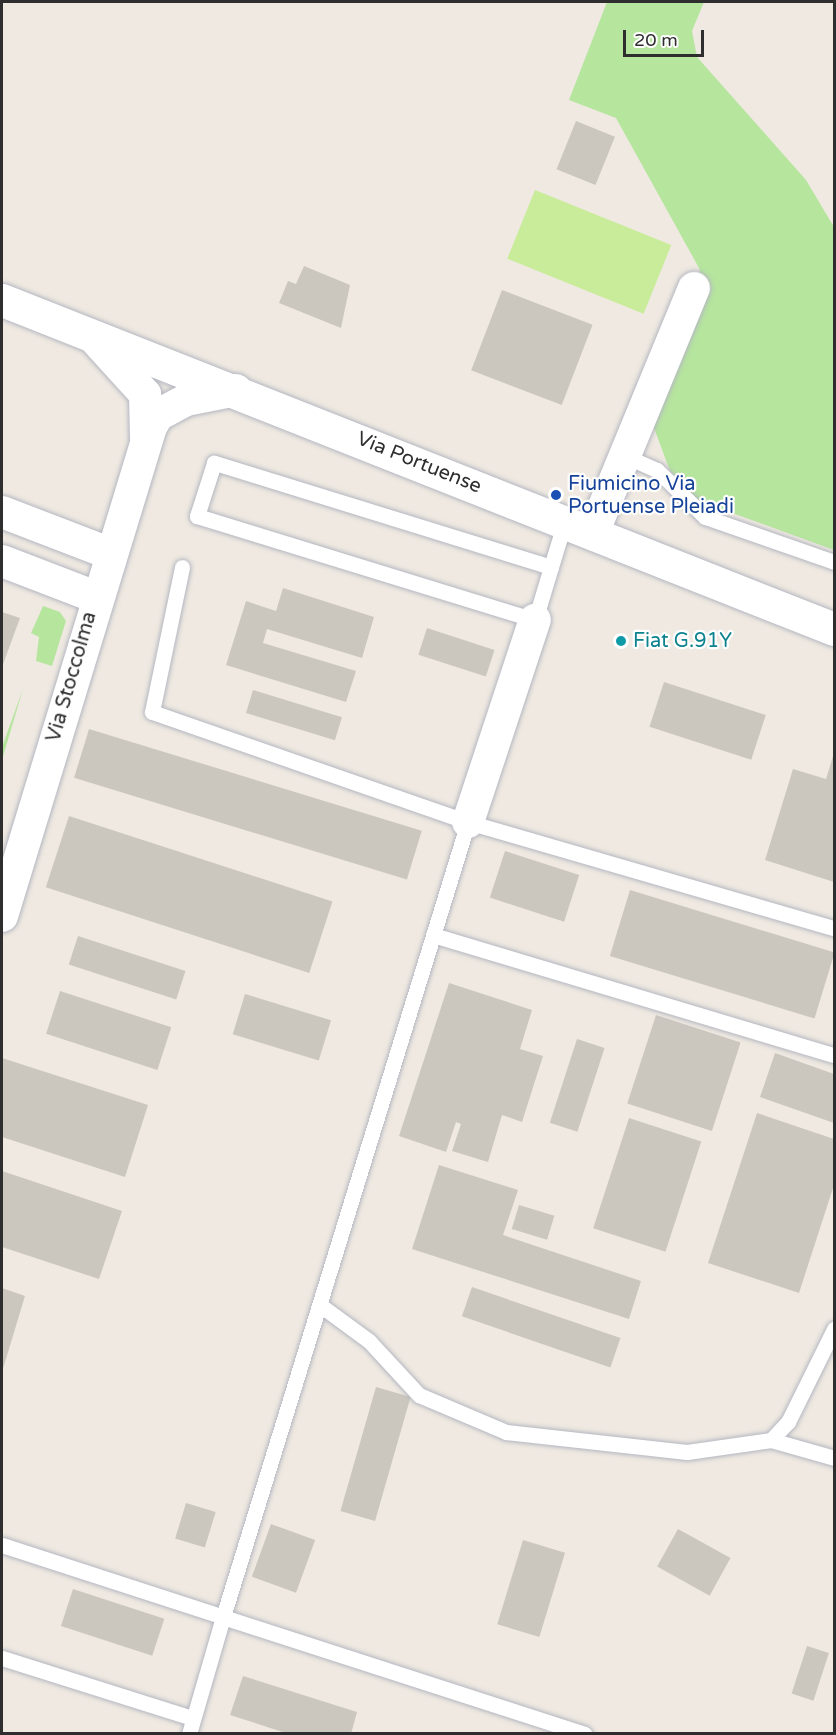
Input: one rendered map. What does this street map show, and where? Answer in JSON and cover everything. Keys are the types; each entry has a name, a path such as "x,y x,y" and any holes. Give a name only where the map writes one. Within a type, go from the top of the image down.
{"street":[{"path":"579,527 623,455 694,288"},
{"name":"Via Portuense","path":"2,300 236,390 834,628"},
{"name":"Via Stoccolma","path":"86,332 137,381 150,410 146,439"},
{"name":"Via Stoccolma","path":"2,916 109,553 146,439 158,415 170,407 236,390"},
{"path":"2,512 109,553"},
{"path":"2,561 96,597"},
{"path":"468,822 535,620"}],"lane":[{"path":"623,455 657,470 705,516 834,562"},
{"path":"551,567 214,463 197,516 535,620 551,567 579,527"},
{"path":"182,567 152,712 468,822 834,928"},
{"path":"189,1734 192,1718 468,822"},
{"path":"433,935 834,1055"},
{"path":"320,1305 369,1341 419,1395 506,1432 687,1452 771,1440 834,1458"},
{"path":"771,1440 788,1422 834,1329"},
{"path":"2,1545 585,1734"},
{"path":"2,1658 192,1718"}],"green space":[{"path":"607,2 704,2 692,31 697,57 806,180 834,227 834,550 699,501 670,471 654,428 704,296 699,268 616,118 569,100"},
{"path":"535,190 671,245 644,314 507,259"},
{"path":"43,606 60,612 66,621 52,666 36,661 39,637 31,633"},
{"path":"23,689 2,760 2,747"}],"building":[{"path":"576,121 615,137 595,185 557,169"},
{"path":"304,266 350,285 341,328 279,303 288,281 296,284"},
{"path":"502,290 593,325 562,405 471,370"},
{"path":"283,588 374,617 362,658 267,629 263,643 356,671 346,702 226,665 246,601 276,611"},
{"path":"2,612 20,618 2,667"},
{"path":"427,628 495,650 486,677 418,655"},
{"path":"664,682 766,715 751,760 649,727"},
{"path":"253,690 342,717 335,740 246,713"},
{"path":"89,729 422,831 407,880 74,778"},
{"path":"834,753 834,882 765,860 793,769 826,779"},
{"path":"69,816 332,902 309,973 46,887"},
{"path":"505,851 579,875 564,922 490,898"},
{"path":"630,890 834,952 814,1019 610,956"},
{"path":"78,936 185,971 176,999 69,965"},
{"path":"449,983 532,1010 520,1049 543,1056 522,1122 502,1115 488,1162 452,1151 461,1124 456,1122 446,1152 399,1136"},
{"path":"60,991 171,1027 157,1070 46,1034"},
{"path":"245,994 331,1020 319,1060 233,1034"},
{"path":"656,1015 741,1043 712,1131 627,1103"},
{"path":"577,1039 605,1048 577,1132 550,1123"},
{"path":"775,1053 834,1074 834,1123 760,1097"},
{"path":"2,1058 148,1105 125,1177 2,1137"},
{"path":"757,1113 834,1139 834,1185 799,1293 708,1263"},
{"path":"629,1118 701,1141 665,1252 593,1228"},
{"path":"439,1165 518,1190 503,1235 641,1281 629,1319 412,1249"},
{"path":"2,1171 122,1211 99,1279 2,1247"},
{"path":"519,1205 554,1216 547,1240 512,1229"},
{"path":"472,1287 620,1338 610,1367 462,1316"},
{"path":"2,1288 25,1296 2,1372"},
{"path":"376,1387 411,1397 375,1521 340,1511"},
{"path":"186,1503 216,1512 205,1547 175,1538"},
{"path":"271,1524 315,1540 296,1593 252,1577"},
{"path":"678,1529 730,1558 710,1596 657,1567"},
{"path":"523,1540 565,1553 539,1637 497,1624"},
{"path":"73,1589 164,1619 152,1656 61,1626"},
{"path":"807,1646 829,1653 813,1701 792,1694"},
{"path":"243,1676 357,1712 351,1734 289,1734 230,1715"}],"place":[{"name":"Fiumicino Via Portuense Pleiadi","path":"556,495"},
{"name":"Fiat G.91Y","path":"621,641"}]}
